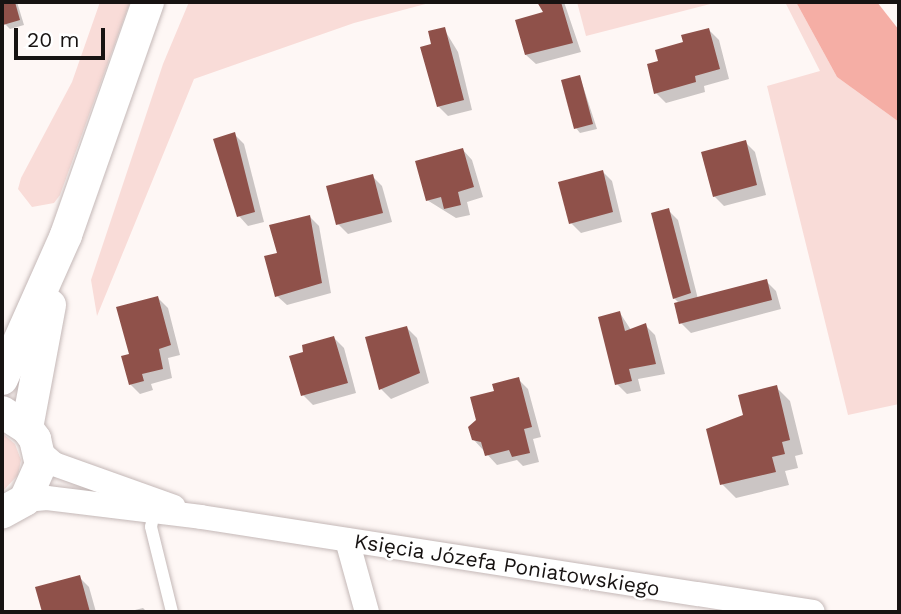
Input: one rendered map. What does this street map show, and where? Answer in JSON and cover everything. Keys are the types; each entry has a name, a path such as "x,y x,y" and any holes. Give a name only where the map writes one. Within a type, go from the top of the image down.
{"street":[{"path":"2,379 66,235 148,2"},
{"path":"13,506 38,477 23,430 66,235"},
{"name":"Księcia Józefa Poniatowskiego","path":"23,430 54,464 156,507"},
{"name":"Księcia Józefa Poniatowskiego","path":"13,506 71,500 156,507 201,517 813,612"},
{"path":"347,540 367,612"}],"lane":[{"path":"156,507 153,537 172,612"}],"shaded area":[{"path":"100,2 130,2 60,195 54,203 32,207 18,189 21,178 72,82"},
{"path":"189,2 433,2 354,23 194,79 97,316 91,280 163,64"},
{"path":"577,2 718,2 586,36"},
{"path":"785,2 796,2 837,77 899,122 899,404 848,415 767,86 820,71"},
{"path":"796,2 877,2 899,30 899,122 837,77"},
{"path":"2,433 15,444 21,460 18,475 2,492"}],"building":[{"path":"2,2 15,2 20,20 3,25"},
{"path":"537,2 561,2 573,43 525,55 515,20 543,12"},
{"path":"445,27 464,100 437,107 420,47 431,44 428,31"},
{"path":"709,28 720,69 695,76 696,82 654,94 647,64 658,61 655,50 683,42 681,35"},
{"path":"580,75 593,124 574,129 561,80"},
{"path":"235,132 255,212 237,217 213,139"},
{"path":"746,140 757,185 713,197 701,152"},
{"path":"463,148 474,187 458,192 461,205 444,209 441,197 426,201 415,161"},
{"path":"603,170 613,212 569,224 558,182"},
{"path":"373,174 383,213 336,225 326,186"},
{"path":"669,208 691,293 673,299 651,213"},
{"path":"310,215 322,283 275,297 264,256 277,253 269,225"},
{"path":"767,279 772,300 679,324 674,303"},
{"path":"158,296 171,345 159,349 163,369 142,374 144,381 129,385 121,356 129,354 116,307"},
{"path":"620,311 625,331 646,323 656,364 629,369 632,381 615,385 598,317"},
{"path":"407,326 420,373 379,390 365,337"},
{"path":"334,336 348,383 301,396 289,356 303,352 302,345"},
{"path":"519,377 532,427 524,429 530,453 512,457 509,450 485,456 481,442 472,440 468,427 476,420 470,397 494,391 492,384"},
{"path":"777,385 790,440 782,442 785,454 772,457 776,472 720,485 706,429 743,415 738,395"},
{"path":"80,575 90,612 42,612 35,587"}]}
